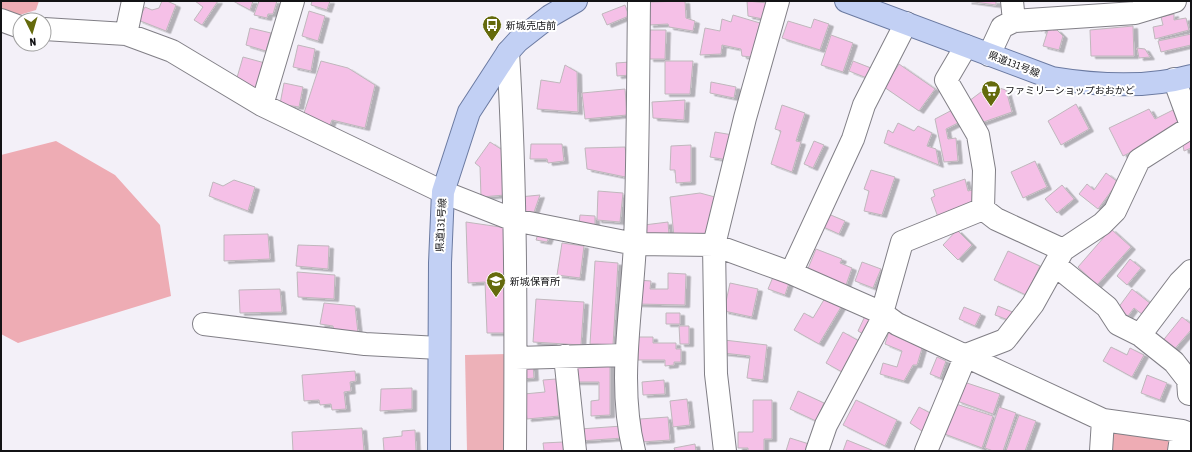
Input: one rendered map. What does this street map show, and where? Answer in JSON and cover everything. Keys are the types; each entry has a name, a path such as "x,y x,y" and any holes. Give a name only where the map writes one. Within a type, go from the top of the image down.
{"main road":[{"name":"県道131号線","path":"439,451 439,348 443,192 469,112 508,52 518,41 550,16 576,1"},
{"name":"県道131号線","path":"846,1 1052,78 1087,84 1142,83 1183,78"}],"street":[{"path":"126,34 133,1"},
{"path":"262,105 293,1"},
{"path":"634,451 630,435 625,355 635,244 639,1"},
{"path":"725,451 716,374 714,245 745,118 778,1"},
{"path":"989,55 1002,27 1013,11 1135,13 1175,1"},
{"path":"1,20 12,24"},
{"path":"791,273 853,139 864,105 906,23"},
{"path":"52,29 126,34 172,51 262,105 443,192 514,220 635,244 714,245 791,273 883,315 898,324 1103,420 1187,436"},
{"path":"966,46 946,80 978,135 984,170 983,210"},
{"path":"508,52 512,128 514,220 516,358 515,451"},
{"path":"926,451 966,355 1005,340 1033,304 1059,257 1102,224 1115,210 1140,160 1191,126 1183,78"},
{"path":"983,210 1059,257 1107,307 1118,324 1140,335 1174,362 1188,380 1189,394"},
{"path":"817,451 826,425 883,315 902,242 983,210"},
{"path":"1140,335 1180,282 1191,271"},
{"path":"204,324 366,344 439,348"},
{"path":"516,358 625,355"},
{"path":"565,356 575,451"},
{"path":"1101,451 1103,420"}],"shaded area":[{"path":"1,1 39,1 36,10 29,12 12,12 12,16 1,11"},
{"path":"56,141 115,175 160,225 171,296 18,343 1,334 1,155"},
{"path":"507,354 506,451 467,451 465,355"},
{"path":"1109,430 1173,439 1171,451 1108,451"}],"building":[{"path":"162,1 167,1 176,5 166,31 138,20 145,7 152,10 159,8"},
{"path":"195,1 218,1 202,25 194,20 203,7"},
{"path":"233,1 253,1 250,10"},
{"path":"259,1 277,1 273,14 268,14 267,18 254,15"},
{"path":"312,1 330,1 327,10 311,5"},
{"path":"685,1 686,18 695,21 693,31 669,27 668,24 649,25 649,2"},
{"path":"747,1 768,3 763,19 748,16"},
{"path":"967,1 996,1 996,5"},
{"path":"625,5 629,16 607,25 602,14"},
{"path":"309,11 325,16 318,41 302,36"},
{"path":"1174,14 1174,20 1186,18 1189,30 1155,39 1153,27 1163,25 1161,17"},
{"path":"733,15 760,23 751,57 742,56 741,49 722,45 721,54 700,55 705,28 720,31 722,19 731,22"},
{"path":"814,19 829,24 820,50 782,38 788,21 811,28"},
{"path":"1133,26 1134,56 1091,56 1090,30"},
{"path":"1052,27 1053,30 1057,30 1063,36 1059,50 1043,46 1048,30 1041,31 1041,28"},
{"path":"250,28 271,33 266,51 246,45"},
{"path":"650,30 666,30 665,59 649,59"},
{"path":"1191,34 1191,45 1161,52 1158,41"},
{"path":"831,35 853,43 843,72 821,65"},
{"path":"298,45 315,49 311,71 293,67"},
{"path":"1137,48 1145,49 1150,57 1139,58"},
{"path":"243,57 265,63 257,92 236,81"},
{"path":"321,61 348,68 375,85 365,128 332,120 330,125 303,116"},
{"path":"665,61 693,61 690,94 665,94"},
{"path":"853,61 871,68 867,78 849,71"},
{"path":"630,62 631,75 617,76 616,63"},
{"path":"899,64 935,89 919,111 884,87"},
{"path":"565,65 577,72 578,112 537,109 541,80 560,83"},
{"path":"711,82 736,87 734,98 710,93"},
{"path":"284,83 303,87 299,107 280,104"},
{"name":"ファミリーショップおおかど","path":"999,88 1006,90 1012,112 978,124 969,101 981,92"},
{"path":"625,89 627,115 585,119 582,93"},
{"path":"685,100 684,120 653,118 652,102"},
{"path":"1076,104 1089,129 1061,145 1048,121"},
{"path":"782,105 805,113 796,141 801,142 792,172 771,164 781,131 775,129"},
{"path":"956,108 962,121 946,129 948,139 956,138 958,161 944,162 935,119"},
{"path":"1177,108 1183,123 1160,138 1123,156 1109,128 1149,109 1155,119"},
{"path":"898,123 914,131 918,126 932,133 927,146 936,149 939,165 884,143 888,130 893,133"},
{"path":"715,132 733,135 728,160 710,157"},
{"path":"1191,136 1191,148 1184,151 1182,140"},
{"path":"814,141 824,145 813,168 804,164"},
{"path":"490,142 504,151 505,195 481,197 480,167 475,163"},
{"path":"531,144 562,144 564,161 548,163 547,159 530,159"},
{"path":"691,145 691,182 676,183 675,170 670,170 671,146"},
{"path":"625,147 630,178 587,169 585,148"},
{"path":"1035,161 1047,187 1023,198 1011,172"},
{"path":"871,170 895,177 882,215 864,211 869,191 864,189"},
{"path":"1106,173 1118,182 1098,209 1079,194 1087,184 1094,190"},
{"path":"965,179 968,191 976,189 974,206 939,220 931,198 935,196 933,190"},
{"path":"234,180 255,187 248,211 209,196 213,182 223,186"},
{"path":"1062,185 1074,199 1057,213 1045,199"},
{"path":"598,191 623,193 620,222 597,220"},
{"path":"700,193 715,197 708,236 674,237 670,197"},
{"path":"540,195 533,215 520,212 519,197"},
{"path":"826,213 845,221 839,234 821,226"},
{"path":"580,215 595,216 595,227 579,225"},
{"name":"新城保育所","path":"466,222 507,228 506,333 487,333 485,282 468,283"},
{"path":"668,222 669,235 645,237 644,225"},
{"path":"1111,229 1131,247 1097,285 1078,267"},
{"path":"957,230 972,245 958,260 943,245"},
{"path":"268,234 270,259 224,261 224,235"},
{"path":"538,234 549,237 547,242 536,240"},
{"path":"562,243 584,246 580,278 557,275"},
{"path":"298,245 329,246 328,269 296,266"},
{"path":"816,249 842,259 840,263 852,268 845,288 807,271"},
{"path":"1008,251 1040,266 1026,295 994,280"},
{"path":"1130,259 1141,268 1127,285 1117,276"},
{"path":"595,261 618,263 613,345 590,344"},
{"path":"862,262 881,269 873,288 855,281"},
{"path":"297,272 335,275 334,299 298,297"},
{"path":"668,273 686,274 685,305 637,304 638,280 651,281 650,289 668,289"},
{"path":"773,277 789,283 785,295 768,289"},
{"path":"730,283 758,289 752,317 724,311"},
{"path":"280,289 282,312 240,313 239,290"},
{"path":"1132,289 1151,304 1143,315 1134,308 1128,316 1118,308"},
{"path":"825,298 841,307 819,344 794,330 804,313 813,318"},
{"path":"536,299 584,302 581,345 533,342"},
{"path":"324,303 355,306 358,333 334,331 333,326 320,324"},
{"path":"998,306 1015,313 1011,321 995,315"},
{"path":"964,307 981,314 975,326 959,319"},
{"path":"666,313 680,313 680,324 666,324"},
{"path":"865,316 872,319 865,335 858,331"},
{"path":"1182,317 1191,324 1191,330 1172,352 1161,343"},
{"path":"679,326 689,326 689,344 680,344"},
{"path":"890,328 923,345 917,365 913,365 904,381 880,374 883,363 897,367 902,351 885,344"},
{"path":"843,332 859,341 842,372 826,363"},
{"path":"637,337 653,337 653,343 676,343 676,349 681,349 681,362 674,362 674,365 665,366 665,360 638,360"},
{"path":"724,340 767,345 763,380 747,378 750,356 723,353"},
{"path":"1111,347 1127,355 1130,348 1144,355 1132,377 1103,361"},
{"path":"937,357 946,361 940,378 930,374"},
{"path":"533,364 534,378 523,379 522,365"},
{"path":"573,364 610,364 610,415 591,416 591,401 599,400 599,382 573,382"},
{"path":"355,371 356,381 350,382 351,391 344,392 346,409 332,410 331,404 320,405 319,400 304,401 302,375"},
{"path":"1147,375 1167,383 1160,400 1141,393"},
{"path":"556,379 559,416 527,419 524,394 545,392 543,380"},
{"path":"664,380 665,394 643,395 642,382"},
{"path":"964,382 1000,394 993,414 957,401"},
{"path":"412,388 412,409 380,411 381,389"},
{"path":"798,391 824,403 816,421 790,409"},
{"path":"687,399 690,425 673,427 670,401"},
{"path":"753,400 772,400 772,439 764,439 764,451 748,451 748,448 738,448 738,432 753,432"},
{"path":"856,400 897,420 885,446 843,425"},
{"path":"956,404 993,416 982,448 942,433"},
{"path":"919,407 932,414 922,431 910,423"},
{"path":"999,407 1016,413 1003,451 993,451 985,448"},
{"path":"1019,415 1036,421 1025,451 1006,451"},
{"path":"668,417 670,440 642,442 640,419"},
{"path":"622,426 623,438 580,441 580,429"},
{"path":"362,428 364,451 293,451 292,432"},
{"path":"415,430 416,451 384,451 383,438 402,436 402,431"},
{"path":"790,438 809,444 806,451 786,451"},
{"path":"847,440 874,451 843,451"},
{"path":"563,442 564,451 544,451 543,443"},
{"path":"695,444 696,451 675,451 674,448"}],"place":[{"name":"新城売店前","path":"492,42"},
{"name":"ファミリーショップおおかど","path":"991,107"},
{"name":"新城保育所","path":"496,298"}]}
